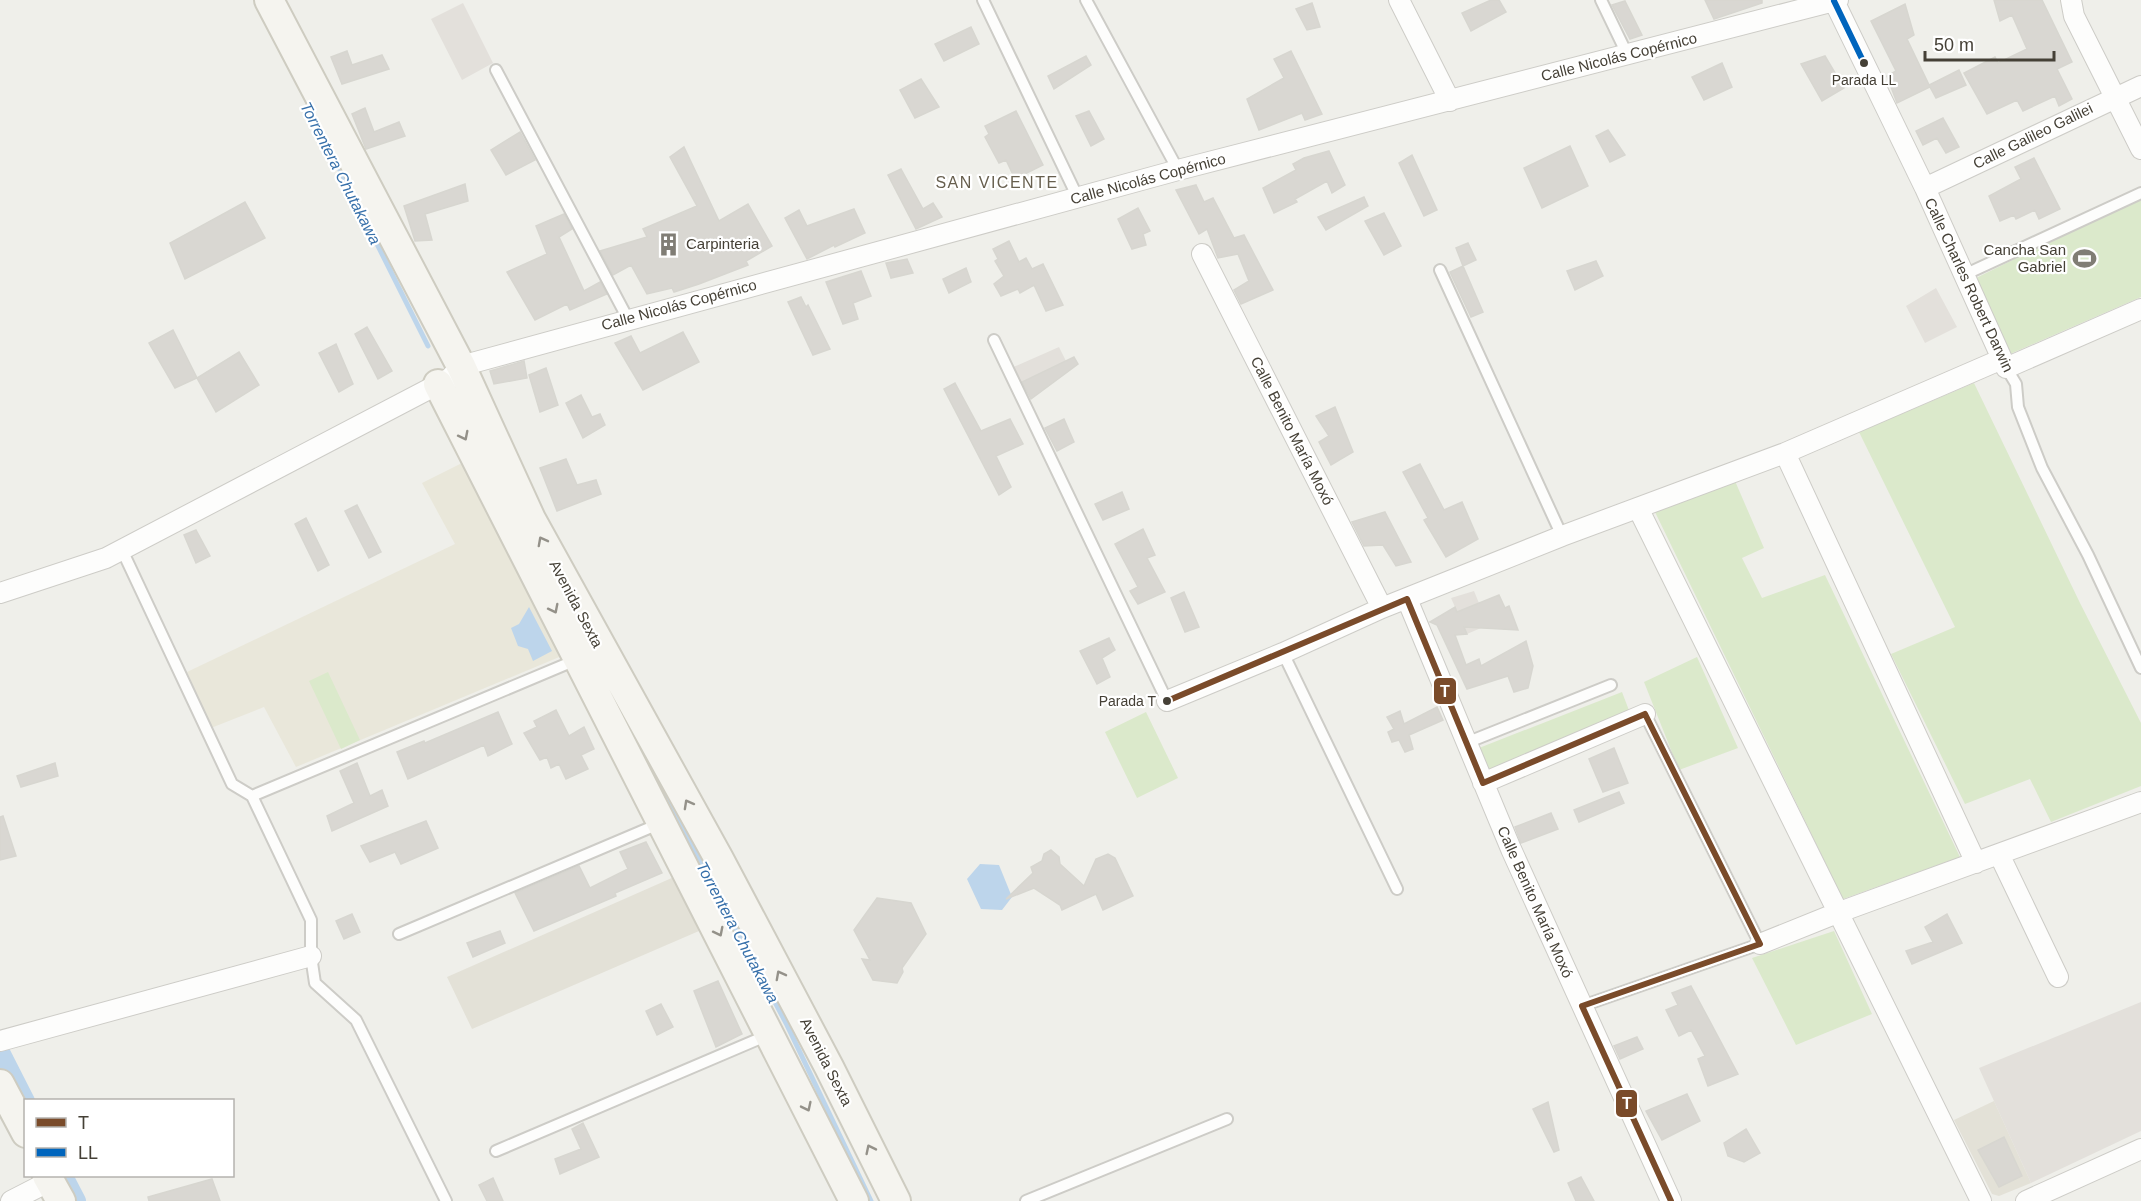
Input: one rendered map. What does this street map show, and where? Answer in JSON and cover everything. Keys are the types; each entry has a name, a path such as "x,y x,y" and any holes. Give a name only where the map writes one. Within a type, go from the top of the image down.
{"street":[{"name":"Avenida Sexta","path":"269,0 449,376 592,653 719,859 829,1067 896,1201"},
{"path":"1399,0 1450,101"},
{"path":"2071,0 2074,16 2141,149"},
{"name":"Calle Nicolás Copérnico","path":"0,593 105,558 122,550 449,376 628,319 1178,170 1450,101 1816,3"},
{"name":"Calle Charles Robert Darwin","path":"1816,3 1925,188 2004,363"},
{"name":"Calle Galileo Galilei","path":"1925,188 2141,86"},
{"name":"Calle Benito María Moxó","path":"1202,254 1382,608"},
{"path":"1167,700 1283,653 1382,608 1562,536 1785,453 2141,309"},
{"path":"1785,453 1976,863"},
{"path":"1638,507 1981,1201"},
{"name":"Calle Benito María Moxó","path":"1407,599 1483,783 1671,1201"},
{"name":"Avenida Sexta","path":"592,653 663,822 854,1201"},
{"path":"1483,783 1645,714"},
{"path":"1760,944 1837,913 2141,802"},
{"path":"1999,854 2058,977"},
{"path":"0,1041 311,956"},
{"path":"0,1084 24,1129"},
{"path":"2026,1201 2141,1149"},
{"path":"11,1201 53,1186"}],"lane":[{"path":"983,0 1078,198"},
{"path":"1086,0 1178,170"},
{"path":"1601,0 1627,54"},
{"path":"496,70 628,319"},
{"path":"1964,275 2141,193"},
{"path":"1440,270 1562,536"},
{"path":"994,340 1167,700"},
{"name":"Calle Charles Robert Darwin","path":"2004,363 2016,384 2018,407 2042,468 2088,555 2141,668"},
{"path":"122,550 232,784 252,796 311,920 311,956 315,983 356,1020 446,1201"},
{"path":"252,796 592,653"},
{"path":"1283,653 1396,889"},
{"path":"1466,743 1611,685"},
{"path":"1582,1006 1760,944 1645,714"},
{"path":"399,934 663,822"},
{"path":"496,1151 771,1034"},
{"path":"1026,1201 1227,1119"}],"shaded area":[{"path":"463,3 493,63 462,80 431,19"},
{"path":"1936,288 1957,327 1925,343 1906,306"},
{"path":"1059,347 1066,361 1016,385 1009,369"},
{"path":"464,462 564,655 296,767 264,707 211,728 187,672 455,544 422,483"},
{"path":"1474,591 1488,625 1467,634 1451,598"},
{"path":"674,877 699,931 472,1029 447,977"},
{"path":"2141,1002 2141,1131 2031,1183 1979,1068"},
{"path":"1994,1101 2031,1183 1999,1196 1992,1194 1954,1120"}],"green space":[{"path":"2141,197 2141,297 2010,354 1976,278"},
{"path":"1974,383 2080,603 2141,723 2141,786 2051,822 2030,779 1965,804 1891,654 1955,627 1859,432"},
{"path":"1735,481 1764,548 1742,558 1762,598 1825,575 1960,857 1843,899 1655,512"},
{"path":"1697,657 1738,748 1679,770 1644,682"},
{"path":"328,672 360,740 341,749 309,681"},
{"path":"1622,692 1630,713 1488,770 1479,748"},
{"path":"1146,712 1178,778 1137,798 1105,732"},
{"path":"1834,931 1872,1014 1796,1045 1752,958"}],"water":[{"path":"529,607 552,651 533,661 528,649 518,646 511,628 519,624"},
{"path":"980,864 999,865 1012,897 1002,910 981,909 967,879"}],"building":[{"path":"1491,0 1499,0 1506,12 1471,31 1462,13"},
{"path":"1705,0 1762,0 1762,3 1714,19"},
{"path":"1994,0 2042,0 2072,62 2057,69 2072,99 2059,106 2055,96 2023,111 2017,100 1987,114 1964,73 1995,57 1998,63 2027,49 2012,15 2000,21"},
{"path":"1625,1 1642,35 1630,39 1612,5"},
{"path":"1312,3 1320,27 1307,30 1296,9"},
{"path":"1905,4 1914,35 1907,39 1930,87 1897,103 1887,76 1896,71 1871,21"},
{"path":"971,27 979,44 944,61 935,44"},
{"path":"347,51 352,65 382,55 389,69 342,84 331,57"},
{"path":"1291,51 1322,114 1305,120 1302,113 1259,130 1247,99 1284,78 1274,59"},
{"path":"1086,56 1091,65 1054,89 1048,76"},
{"path":"1825,56 1844,88 1822,101 1801,64"},
{"path":"1722,63 1732,87 1704,100 1692,77"},
{"path":"1959,70 1966,85 1936,98 1929,85"},
{"path":"921,79 939,107 915,118 900,90"},
{"path":"365,108 374,132 399,122 405,136 366,149 352,114"},
{"path":"1016,111 1043,165 1015,179 1006,160 999,163 985,137 989,134 985,126"},
{"path":"1089,111 1104,139 1091,146 1076,116"},
{"path":"1943,118 1959,147 1946,153 1937,138 1923,145 1916,131"},
{"path":"1608,130 1625,155 1610,162 1596,136"},
{"path":"520,132 535,160 506,175 491,150"},
{"path":"1570,146 1588,186 1542,208 1524,168"},
{"path":"684,147 719,221 748,204 772,246 746,261 748,265 699,284 674,292 672,288 647,294 631,265 613,275 600,251 647,237 643,229 697,206 670,157"},
{"path":"1329,151 1345,185 1332,193 1327,181 1295,199 1297,202 1274,213 1263,188 1296,170 1293,164 1304,158"},
{"path":"1412,155 1437,210 1424,216 1399,163"},
{"path":"2034,158 2060,209 2039,219 2035,210 2016,219 2014,215 2000,221 1989,196 2021,179 2015,167"},
{"path":"901,169 923,209 933,203 942,217 916,229 888,175"},
{"path":"465,184 468,201 425,214 432,240 415,241 404,206"},
{"path":"1196,185 1204,202 1213,198 1234,238 1244,235 1273,290 1241,304 1234,290 1249,281 1238,254 1218,258 1207,229 1199,234 1176,190"},
{"path":"1364,197 1368,206 1326,230 1318,217"},
{"path":"245,202 265,238 185,279 170,243"},
{"path":"1138,208 1150,231 1143,234 1146,245 1132,249 1118,219"},
{"path":"854,209 865,233 807,259 785,218 799,210 807,226"},
{"path":"1384,213 1401,246 1384,255 1365,221"},
{"path":"564,214 572,229 559,237 584,291 600,282 607,294 570,310 567,304 535,320 507,272 547,254 536,226"},
{"path":"1009,241 1019,262 1026,258 1032,269 1043,264 1063,305 1046,311 1034,285 1020,293 1018,289 1001,296 994,284 1004,276 995,261 998,259 993,249"},
{"path":"1468,243 1476,260 1463,266 1456,248"},
{"path":"907,259 913,273 891,278 886,263"},
{"path":"1596,261 1603,276 1575,290 1567,271"},
{"path":"1463,266 1483,312 1471,317 1450,272"},
{"path":"966,268 971,282 949,293 943,279"},
{"path":"861,271 871,296 853,303 858,319 843,324 826,282"},
{"path":"801,297 806,307 808,305 830,349 813,355 788,302"},
{"path":"367,327 392,371 378,379 355,334"},
{"path":"173,330 197,378 175,388 149,343"},
{"path":"683,332 699,362 643,390 615,343 631,336 640,353"},
{"path":"336,344 353,384 339,392 319,353"},
{"path":"239,352 259,385 216,412 197,378"},
{"path":"1074,357 1078,364 1031,399 1022,382"},
{"path":"524,361 527,378 494,384 490,371"},
{"path":"546,368 558,405 540,412 529,375"},
{"path":"955,383 981,431 1010,419 1023,444 996,456 1011,487 999,495 944,389"},
{"path":"581,395 592,417 600,414 605,425 583,438 566,403"},
{"path":"1335,407 1353,452 1331,465 1319,442 1329,436 1316,416"},
{"path":"1064,419 1074,442 1057,451 1045,428"},
{"path":"566,459 577,485 596,480 601,494 557,511 540,468"},
{"path":"1420,464 1444,510 1462,502 1478,539 1446,557 1424,520 1428,518 1403,472"},
{"path":"1122,492 1129,509 1103,520 1095,504"},
{"path":"357,505 381,552 369,558 345,511"},
{"path":"1385,512 1411,562 1396,566 1383,545 1364,546 1352,522"},
{"path":"306,518 329,565 318,571 295,524"},
{"path":"1143,529 1155,555 1147,558 1165,592 1138,604 1130,591 1138,587 1115,544"},
{"path":"196,530 210,556 196,563 184,535"},
{"path":"1184,592 1199,627 1185,632 1171,598"},
{"path":"1499,595 1505,608 1509,606 1518,630 1464,627 1467,634 1455,635 1466,665 1479,659 1481,666 1526,641 1533,666 1528,688 1514,692 1508,676 1467,689 1437,625 1430,622 1455,607 1457,612"},
{"path":"1109,638 1115,650 1102,658 1110,677 1097,684 1080,651"},
{"path":"1437,707 1443,720 1409,735 1413,749 1405,752 1399,740 1392,742 1388,732 1394,729 1387,717 1400,711 1404,724"},
{"path":"556,710 569,736 584,727 594,749 581,755 588,769 566,779 559,764 551,768 547,757 540,760 524,733 537,727 534,721"},
{"path":"498,712 512,744 488,756 484,745 408,779 397,752 424,741 425,743"},
{"path":"1614,748 1628,783 1603,792 1589,759"},
{"path":"55,763 58,776 21,787 17,776"},
{"path":"357,763 370,796 382,790 388,806 332,831 327,816 354,803 340,771"},
{"path":"1619,792 1624,803 1579,822 1574,810"},
{"path":"1551,813 1558,829 1521,843 1515,827"},
{"path":"3,816 16,856 0,860 0,817"},
{"path":"426,821 438,848 401,864 395,852 370,862 361,846"},
{"path":"646,842 662,873 615,893 616,896 534,931 515,893 579,866 590,888 628,869 620,852"},
{"path":"1051,850 1059,857 1060,864 1084,886 1096,859 1108,854 1115,858 1133,896 1103,910 1096,894 1062,910 1060,905 1034,888 1006,899 1033,873 1031,867 1042,861 1044,854"},
{"path":"877,898 911,903 926,934 902,968 903,972 897,983 873,980 862,959 870,960 854,930"},
{"path":"352,914 360,932 344,939 336,921"},
{"path":"1947,914 1962,943 1912,964 1906,951 1933,942 1925,927"},
{"path":"500,931 505,943 473,957 467,943"},
{"path":"718,981 742,1034 716,1047 694,991"},
{"path":"1691,986 1738,1074 1708,1086 1698,1059 1705,1056 1691,1030 1679,1036 1666,1010 1678,1005 1672,993"},
{"path":"661,1004 673,1027 657,1035 646,1011"},
{"path":"1637,1037 1643,1049 1620,1059 1614,1046"},
{"path":"1687,1094 1700,1121 1662,1140 1646,1111"},
{"path":"1548,1102 1559,1150 1554,1152 1533,1109"},
{"path":"583,1123 599,1157 560,1174 555,1159 581,1149 572,1129"},
{"path":"1746,1129 1760,1153 1744,1162 1728,1156 1724,1143"},
{"path":"2004,1137 2022,1176 1999,1187 1978,1150"},
{"path":"1581,1177 1594,1201 1576,1201 1568,1183"},
{"path":"493,1178 503,1201 487,1201 479,1185"},
{"path":"212,1179 220,1201 149,1201 148,1197"}],"waterway":[{"name":"Torrentera Chutakawa","path":"308,106 428,346"},
{"name":"Torrentera Chutakawa","path":"616,702 786,1023 871,1201"},
{"path":"0,1050 25,1099"},
{"path":"65,1177 77,1201"}],"transit line":[{"name":"LL","path":"1834,1 1864,63"},
{"name":"T","path":"1407,599 1483,783"},
{"name":"T","path":"1167,701 1407,599"},
{"name":"T","path":"1645,714 1760,944"},
{"name":"T","path":"1483,783 1645,714"},
{"name":"T","path":"1582,1006 1760,944"},
{"name":"T","path":"1582,1006 1671,1201"}],"place":[{"name":"Parada LL","path":"1864,63"},
{"name":"Carpinteria","path":"668,244"},
{"name":"Cancha San Gabriel","path":"2084,259"},
{"name":"Parada T","path":"1167,701"}],"district":[{"name":"SAN VICENTE","path":"997,182"}]}
